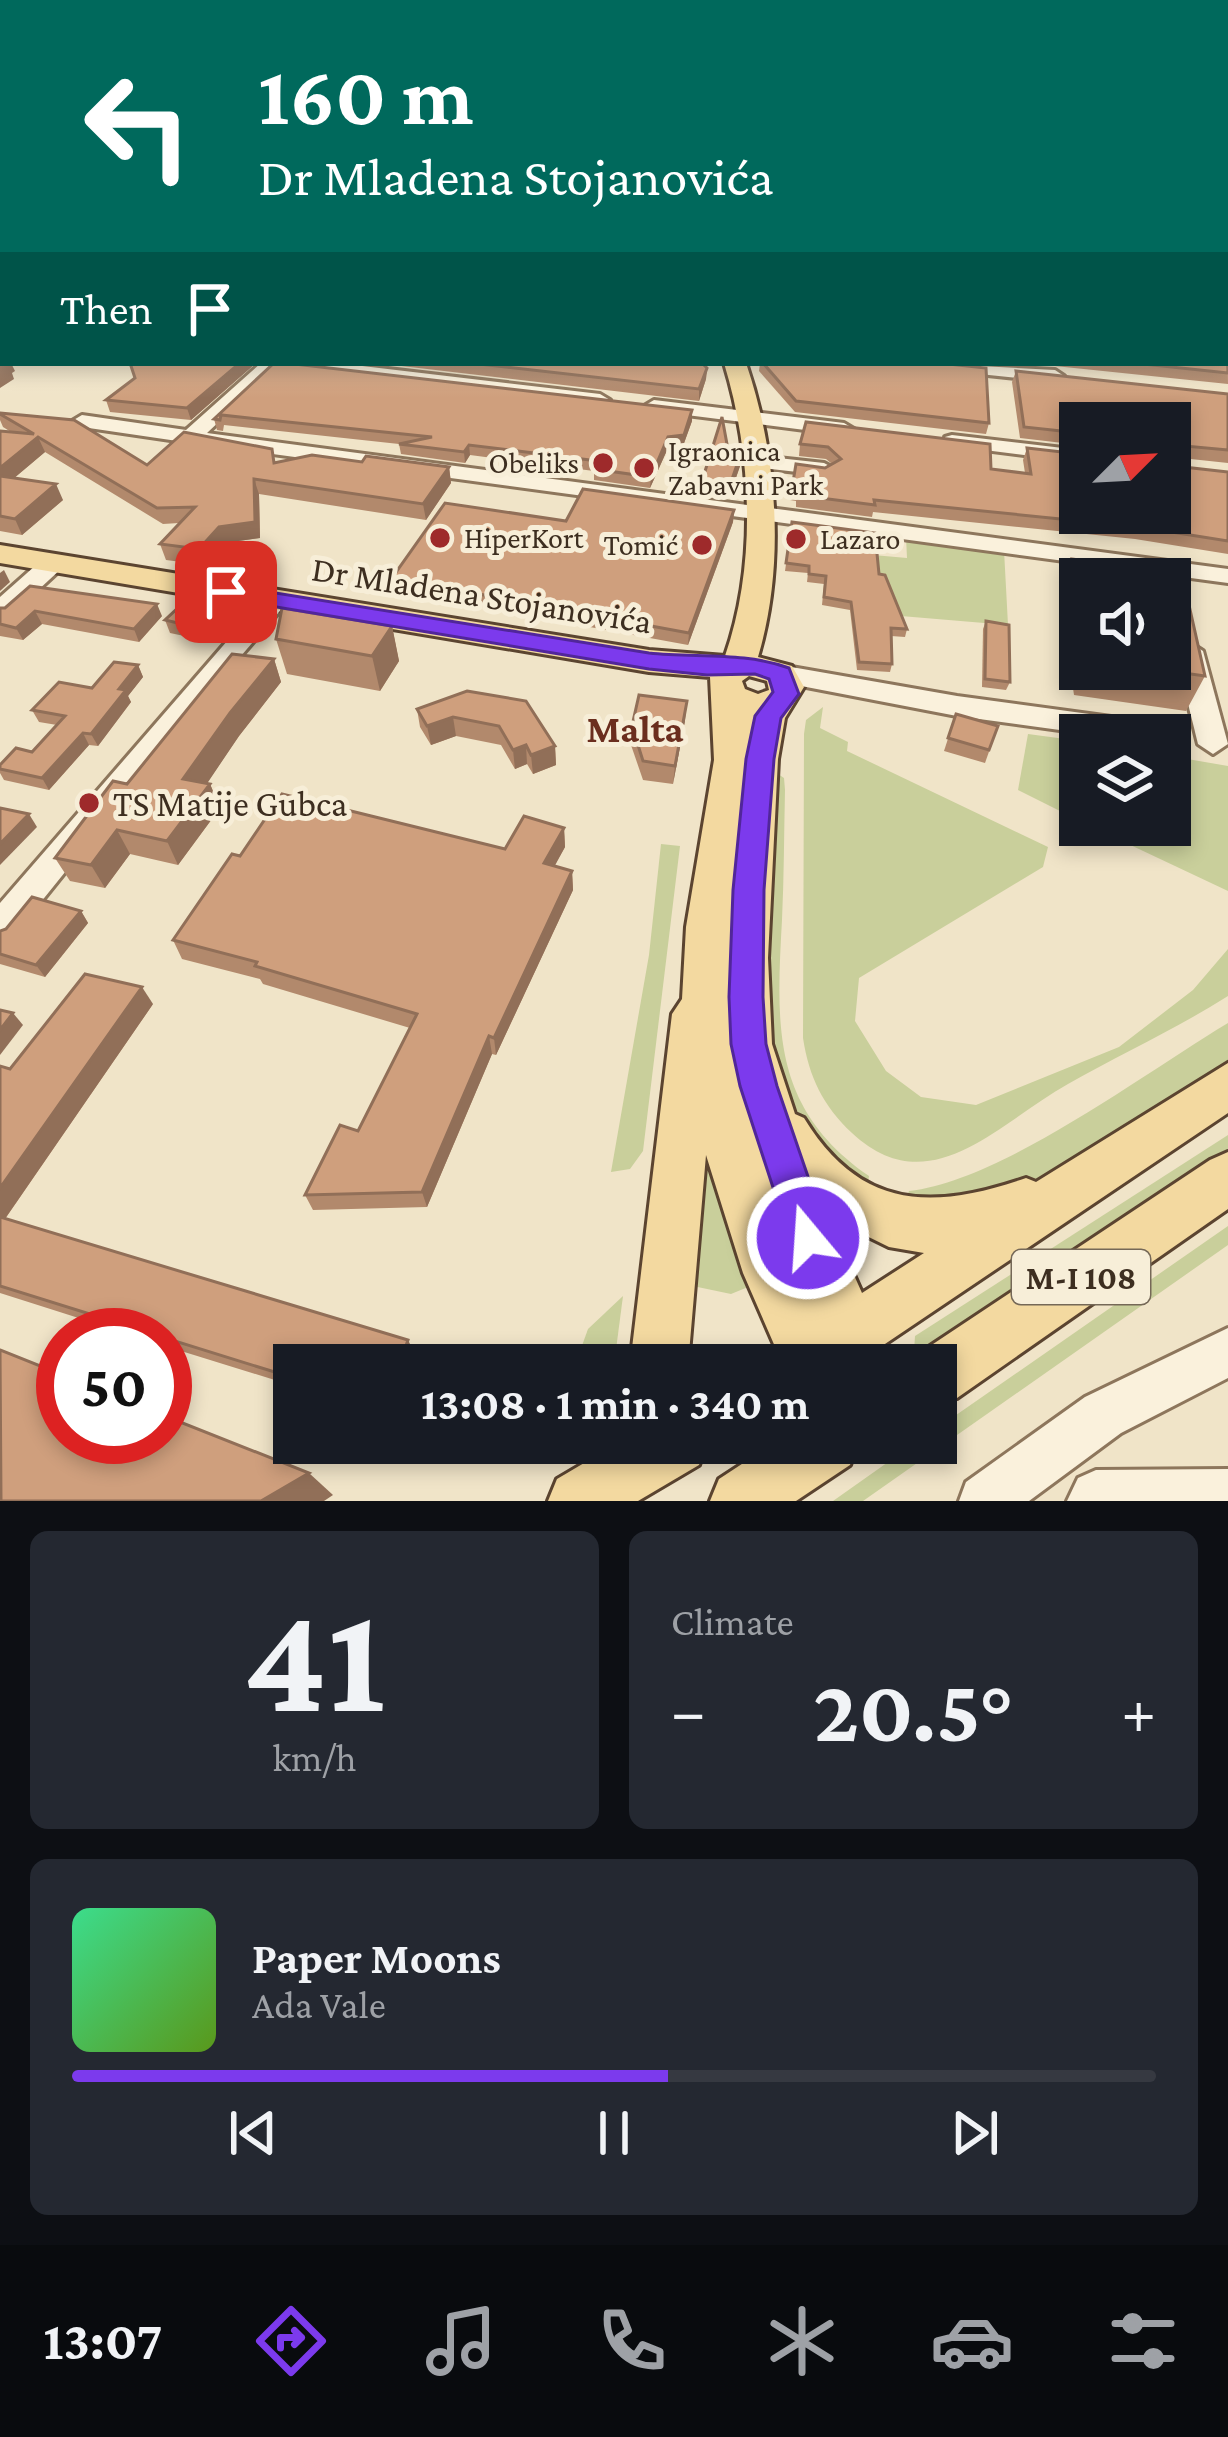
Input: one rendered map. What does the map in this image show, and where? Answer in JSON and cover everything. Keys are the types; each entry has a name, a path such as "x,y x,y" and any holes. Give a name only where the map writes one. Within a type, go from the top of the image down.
{"main road":[{"path":"661,1344 688,1055 729,757 730,683 752,616 762,513 760,462 736,366"},
{"name":"Dr Mladena Stojanovića","path":"0,554 668,663 730,683 758,665 801,688"},
{"path":"752,616 759,646 801,688 765,727 748,890 749,1044 758,1086 808,1238 826,1344"},
{"path":"704,963 717,1096 739,1186 763,1257 820,1344"},
{"path":"758,1086 797,1156 831,1188 885,1222 917,1228 970,1223 1092,1179"},
{"name":"M-I 108","path":"847,1344 1228,1086"},
{"name":"M-I 108","path":"957,1363 1228,1178"},
{"path":"581,1500 617,1464"},
{"path":"581,1500 641,1464"},
{"path":"741,1501 795,1464"}],"street":[{"path":"191,437 269,366"},
{"path":"315,366 857,430"},
{"path":"958,366 1068,378"},
{"path":"82,422 762,513 1059,570"},
{"path":"924,438 1059,454"},
{"path":"760,462 824,469"},
{"path":"0,610 53,563"},
{"path":"1191,587 1228,576"},
{"path":"0,928 276,600"},
{"path":"1191,647 1220,746"},
{"path":"801,688 1059,727"},
{"path":"801,688 1059,721"},
{"path":"986,1501 1103,1415 1228,1352"},
{"path":"1093,1501 1096,1496 1228,1495"}],"green space":[{"path":"906,537 1004,550 1008,625 889,615 889,597 873,555 907,558"},
{"path":"823,707 820,728 848,742 847,751 1048,847 1043,867 859,978 855,1021 886,1071 921,1097 976,1105 1119,1047 1193,990 1228,949 1228,996 1068,1084 962,1150 935,1160 908,1161 880,1153 833,1112 809,1066 803,1038 804,734 806,720"},
{"path":"1028,734 1059,738 1059,810 1018,790"},
{"path":"1191,760 1228,766 1228,891 1133,846 1191,846"},
{"path":"775,772 784,778 785,790 779,996 787,1063 797,1094 814,1123 869,1176 867,1190 804,1137 781,1091 771,1049 765,955"},
{"path":"661,844 680,846 643,1151 630,1169 611,1172 649,955"},
{"path":"1228,1023 1228,1060 1037,1183 904,1205 909,1191 987,1167 1072,1122"},
{"path":"700,1131 753,1285 731,1294 688,1285"},
{"path":"1228,1135 1228,1169 943,1344 915,1344 915,1336"},
{"path":"1228,1226 1228,1245 957,1435 957,1414"},
{"path":"623,1296 617,1344 583,1344 588,1329"},
{"path":"885,1464 916,1464 863,1501 833,1501"}],"building":[{"path":"131,366 236,366 187,408 106,400 135,378"},
{"path":"271,366 312,366 692,410 684,435 668,437 651,477 594,469 598,461 469,445 464,452 399,444 432,437 221,415 220,420 214,419"},
{"path":"496,366 705,366 699,389"},
{"path":"766,366 986,368 989,423 796,401"},
{"path":"1162,366 1228,366 1228,373"},
{"path":"1016,371 1228,394 1228,450 1191,447 1191,402 1059,402 1059,431 1024,427"},
{"path":"0,413 74,420 147,465 184,432 272,449 274,463 312,455 362,462 366,456 449,467 423,504 254,479 255,522 219,527 199,549 160,544 195,507 157,508 38,437 0,468 0,431 34,434"},
{"path":"722,417 729,455 740,456 729,488 701,484"},
{"path":"806,422 990,444 991,469 1031,474 1027,448 1059,452 1059,519 874,500 875,505 797,495 799,488 792,488 796,464 825,468 841,459 828,447 800,444"},
{"path":"1191,468 1228,472 1228,541 1184,534 1191,534"},
{"path":"0,476 56,484 15,519 0,516"},
{"path":"583,489 734,510 689,633 392,578 445,503 566,521"},
{"path":"792,522 875,533 879,574 885,575 907,629 891,628 892,664 859,662 851,602 824,597 826,576 809,574 809,566 786,563"},
{"path":"30,586 157,604 134,629 35,611 16,628 0,624 0,608"},
{"path":"194,593 231,601 203,629 165,620"},
{"path":"282,608 392,626 372,656 276,639"},
{"path":"1191,614 1205,676 1191,674"},
{"path":"986,621 1009,625 1010,682 985,679"},
{"path":"232,654 274,659 183,779 210,784 167,841 117,830 91,865 55,858 113,781 127,784"},
{"path":"114,662 138,665 119,689 126,690 91,734 83,733 42,778 0,769 16,748 32,752 65,716 32,710 59,682 92,688"},
{"path":"467,691 526,701 555,746 531,755 526,745 513,750 499,726 453,717 427,726 417,709"},
{"path":"639,695 687,701 675,766 643,761 632,726"},
{"path":"956,714 998,726 989,750 948,738"},
{"path":"282,794 505,849 524,816 564,828 544,863 572,871 494,1038 489,1036 422,1192 305,1195 340,1125 358,1131 417,1014 173,940 232,854 240,856"},
{"path":"0,808 29,814 0,844"},
{"path":"32,897 81,911 36,965 0,954 0,931"},
{"path":"85,974 142,987 0,1188 0,1066 10,1069"},
{"path":"0,1010 13,1013 0,1030"},
{"path":"0,1217 408,1340 407,1344 273,1344 273,1371 192,1346 192,1308 70,1308 0,1286"},
{"path":"0,1350 36,1364 36,1464 192,1464 192,1427 273,1459 273,1464 309,1473 261,1501 1,1501"}],"place":[{"name":"Obeliks","path":"603,463"},
{"name":"Igraonica Zabavni Park","path":"644,468"},
{"name":"HiperKort","path":"440,538"},
{"name":"Lazaro","path":"796,539"},
{"name":"Tomić","path":"702,545"},
{"name":"TS Matije Gubca","path":"89,803"}],"district":[{"name":"Malta","path":"635,728"}],"route":[{"path":"226,592 649,661 707,667 758,665 780,674 788,687 768,716 760,759 748,890 746,997 758,1086 808,1238"}]}
